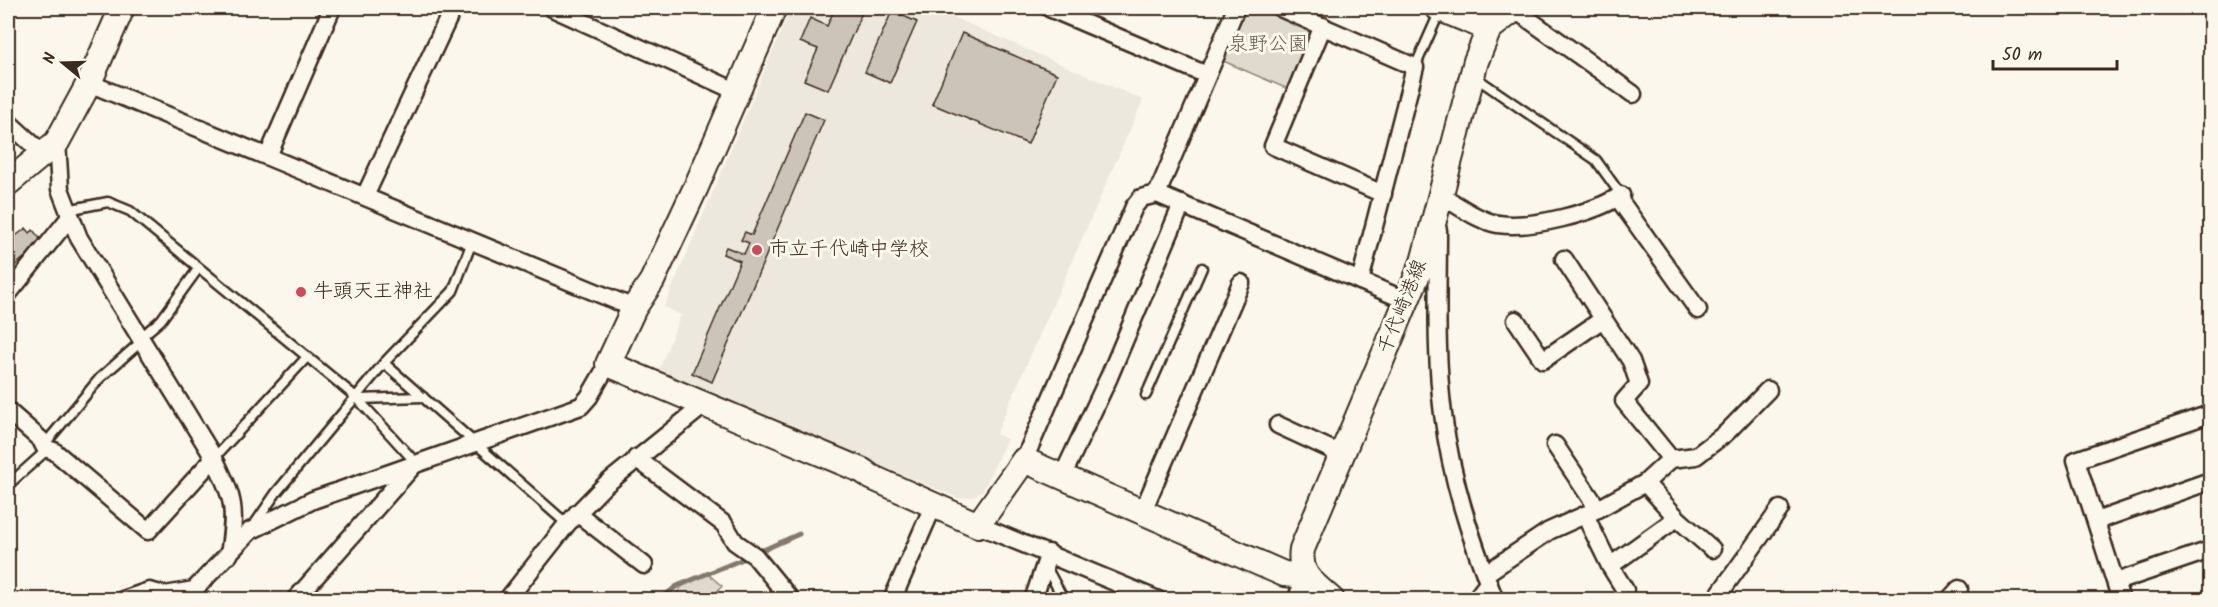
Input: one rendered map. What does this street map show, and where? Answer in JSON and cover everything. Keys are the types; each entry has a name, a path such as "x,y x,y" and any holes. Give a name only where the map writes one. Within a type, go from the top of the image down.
{"street":[{"path":"8,183 50,148 88,83 122,8"},
{"path":"268,156 332,8"},
{"path":"365,196 453,8"},
{"path":"552,8 584,14 738,92"},
{"path":"123,600 149,591 167,597 194,590 229,556 250,531 313,500 581,406 589,397 608,364 634,308 652,281 774,8"},
{"path":"1049,8 1207,75"},
{"path":"1157,194 1236,8"},
{"path":"1280,8 1415,67 1360,281"},
{"path":"1437,14 1489,29 1515,8 1633,94"},
{"path":"1323,26 1273,146 1383,194"},
{"name":"千代崎港線","path":"1306,576 1299,564 1302,549 1423,262 1472,75 1489,29"},
{"path":"88,83 634,308"},
{"path":"8,122 50,148 68,214 79,238 214,458 229,490 235,514 229,556"},
{"path":"978,525 1024,460 1134,207 1141,198 1157,194 1407,301"},
{"path":"1495,600 1463,513 1443,415 1438,352 1439,199 1484,220 1511,224 1567,218 1605,206 1619,196 1698,310"},
{"path":"1062,477 1109,377 1182,204"},
{"path":"8,294 68,214"},
{"path":"1564,259 1631,361 1639,384 1624,401 1671,459"},
{"path":"1142,513 1241,283"},
{"path":"1516,320 1543,360 1603,319"},
{"path":"608,364 863,471 871,477 934,504 1047,559 1158,600"},
{"path":"1486,576 1549,531 1645,483 1671,459 1696,456 1726,433 1768,390"},
{"path":"507,600 572,519 636,458 704,405"},
{"path":"8,411 46,447 54,451 148,531 214,458"},
{"path":"2121,600 2076,460 2211,414"},
{"path":"1278,425 1343,455"},
{"path":"1555,445 1591,512 1610,566 1625,590"},
{"path":"636,458 724,524 735,542 755,556 791,600"},
{"path":"1024,460 1284,574 1306,576 1332,600"},
{"path":"295,600 416,463"},
{"path":"2096,521 2211,481"},
{"path":"1645,483 1677,518 1712,549"},
{"path":"892,600 934,504"},
{"path":"1715,600 1780,509"},
{"path":"1610,566 1677,518"},
{"path":"572,519 644,565"},
{"path":"2116,582 2211,550"},
{"path":"1033,600 1047,559"},
{"path":"1296,600 1306,576"}],"lane":[{"path":"1415,67 1437,14"},
{"path":"1472,75 1596,160 1619,196"},
{"path":"68,214 108,202 121,207 357,398 416,463"},
{"path":"250,531 276,493 384,363 453,291 472,242"},
{"path":"1146,395 1202,268"},
{"path":"8,485 46,447 100,378 160,320 198,269"},
{"path":"214,458 307,357"},
{"path":"384,363 475,444 572,519"},
{"path":"357,398 423,397"},
{"path":"1047,559 1064,600"},
{"path":"1470,600 1486,576"}],"shaded area":[{"path":"791,8 932,8 1143,100 996,434 1007,439 983,490 973,497 958,498 658,372 681,315 664,307"}],"green space":[{"name":"泉野公園","path":"1243,8 1263,8 1308,26 1312,35 1290,90 1221,60"},
{"path":"708,574 722,586 710,599 680,599 676,595 681,587"}],"building":[{"path":"835,8 864,8 828,90 804,80 818,49 800,42 810,18 827,26"},
{"path":"892,11 917,22 890,83 865,72"},
{"path":"962,33 1057,74 1028,144 932,104"},
{"name":"市立千代崎中学校","path":"805,112 824,120 712,382 692,373 740,261 723,254 726,247 744,254 749,243 741,240 745,232 752,235"},
{"path":"26,228 30,233 33,230 42,241 8,271 8,242"}],"waterway":[{"path":"761,551 799,534"},
{"path":"659,600 677,586 743,559"}],"place":[{"name":"市立千代崎中学校","path":"757,250"},
{"name":"牛頭天王神社","path":"301,292"}]}
